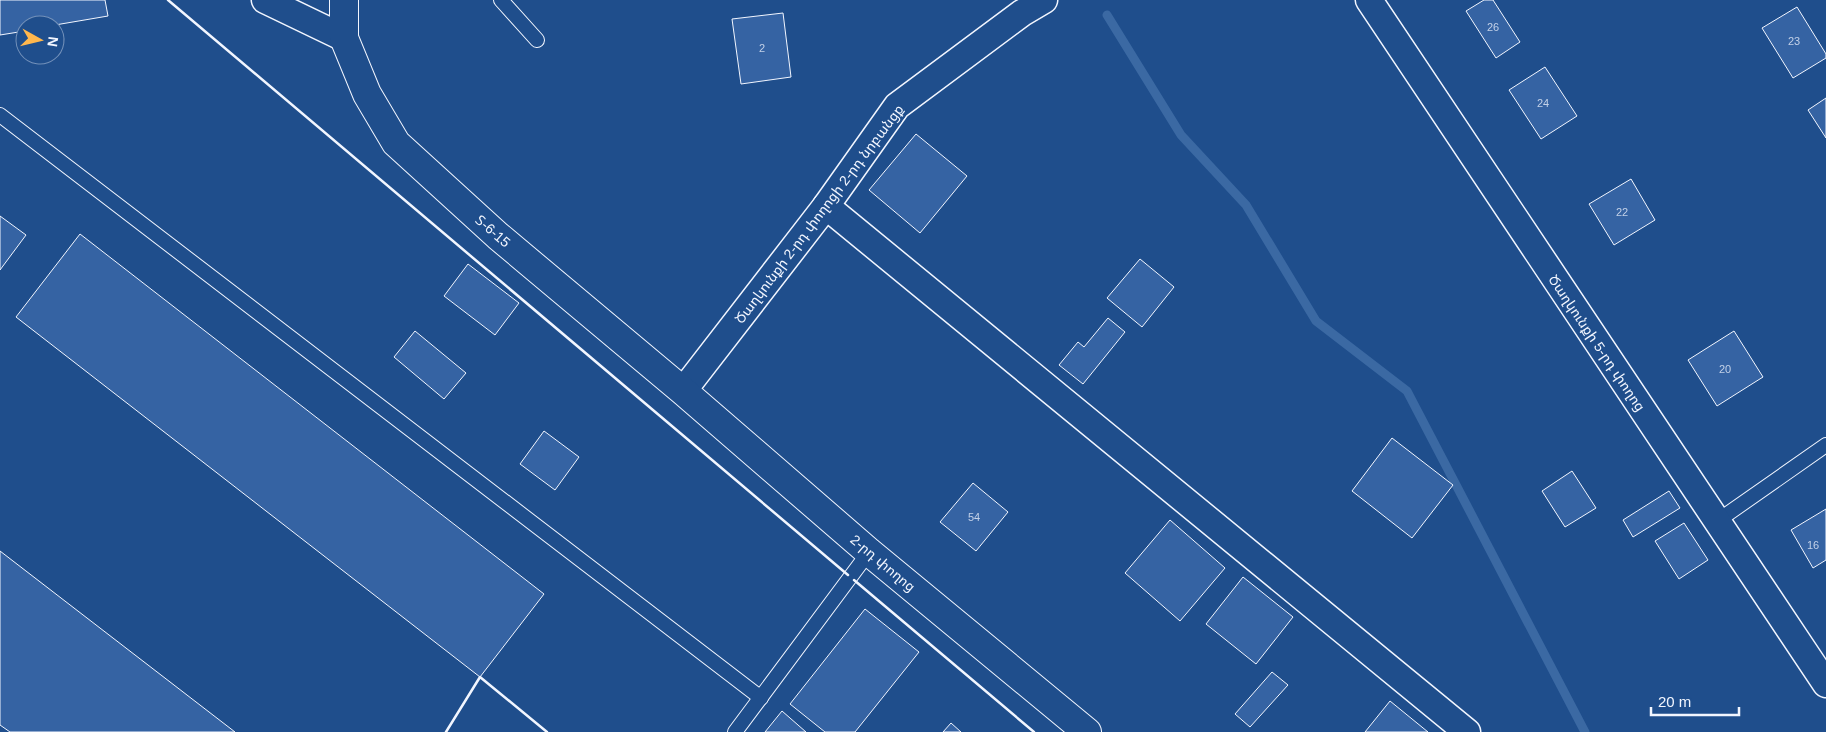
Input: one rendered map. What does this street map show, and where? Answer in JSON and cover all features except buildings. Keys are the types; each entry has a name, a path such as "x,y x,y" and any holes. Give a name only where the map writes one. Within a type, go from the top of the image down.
{"street":[{"path":"266,0 344,38"},
{"name":"Տ-6-15","path":"344,0 344,38 367,94 396,143 498,236 683,391"},
{"name":"Ծաղկունքի 2-րդ փողոցի 2-րդ նրբանցք","path":"683,391 826,206 897,106 1022,13 1044,0"},
{"name":"Ծաղկունքի 5-րդ փողոց","path":"1369,0 1826,684"},
{"path":"826,206 1466,732"},
{"name":"2-րդ փողոց","path":"683,391 869,552 1087,732"}],"lane":[{"path":"501,0 537,40"},
{"path":"0,115 761,698"},
{"path":"1716,522 1826,445"},
{"path":"735,732 869,552"}],"waterway":[{"path":"1107,15 1181,135 1246,205 1316,321 1407,391 1585,732"}],"wall":[{"path":"168,0 848,575"},
{"path":"854,580 1034,732"},
{"path":"446,732 480,677 547,732"}]}
